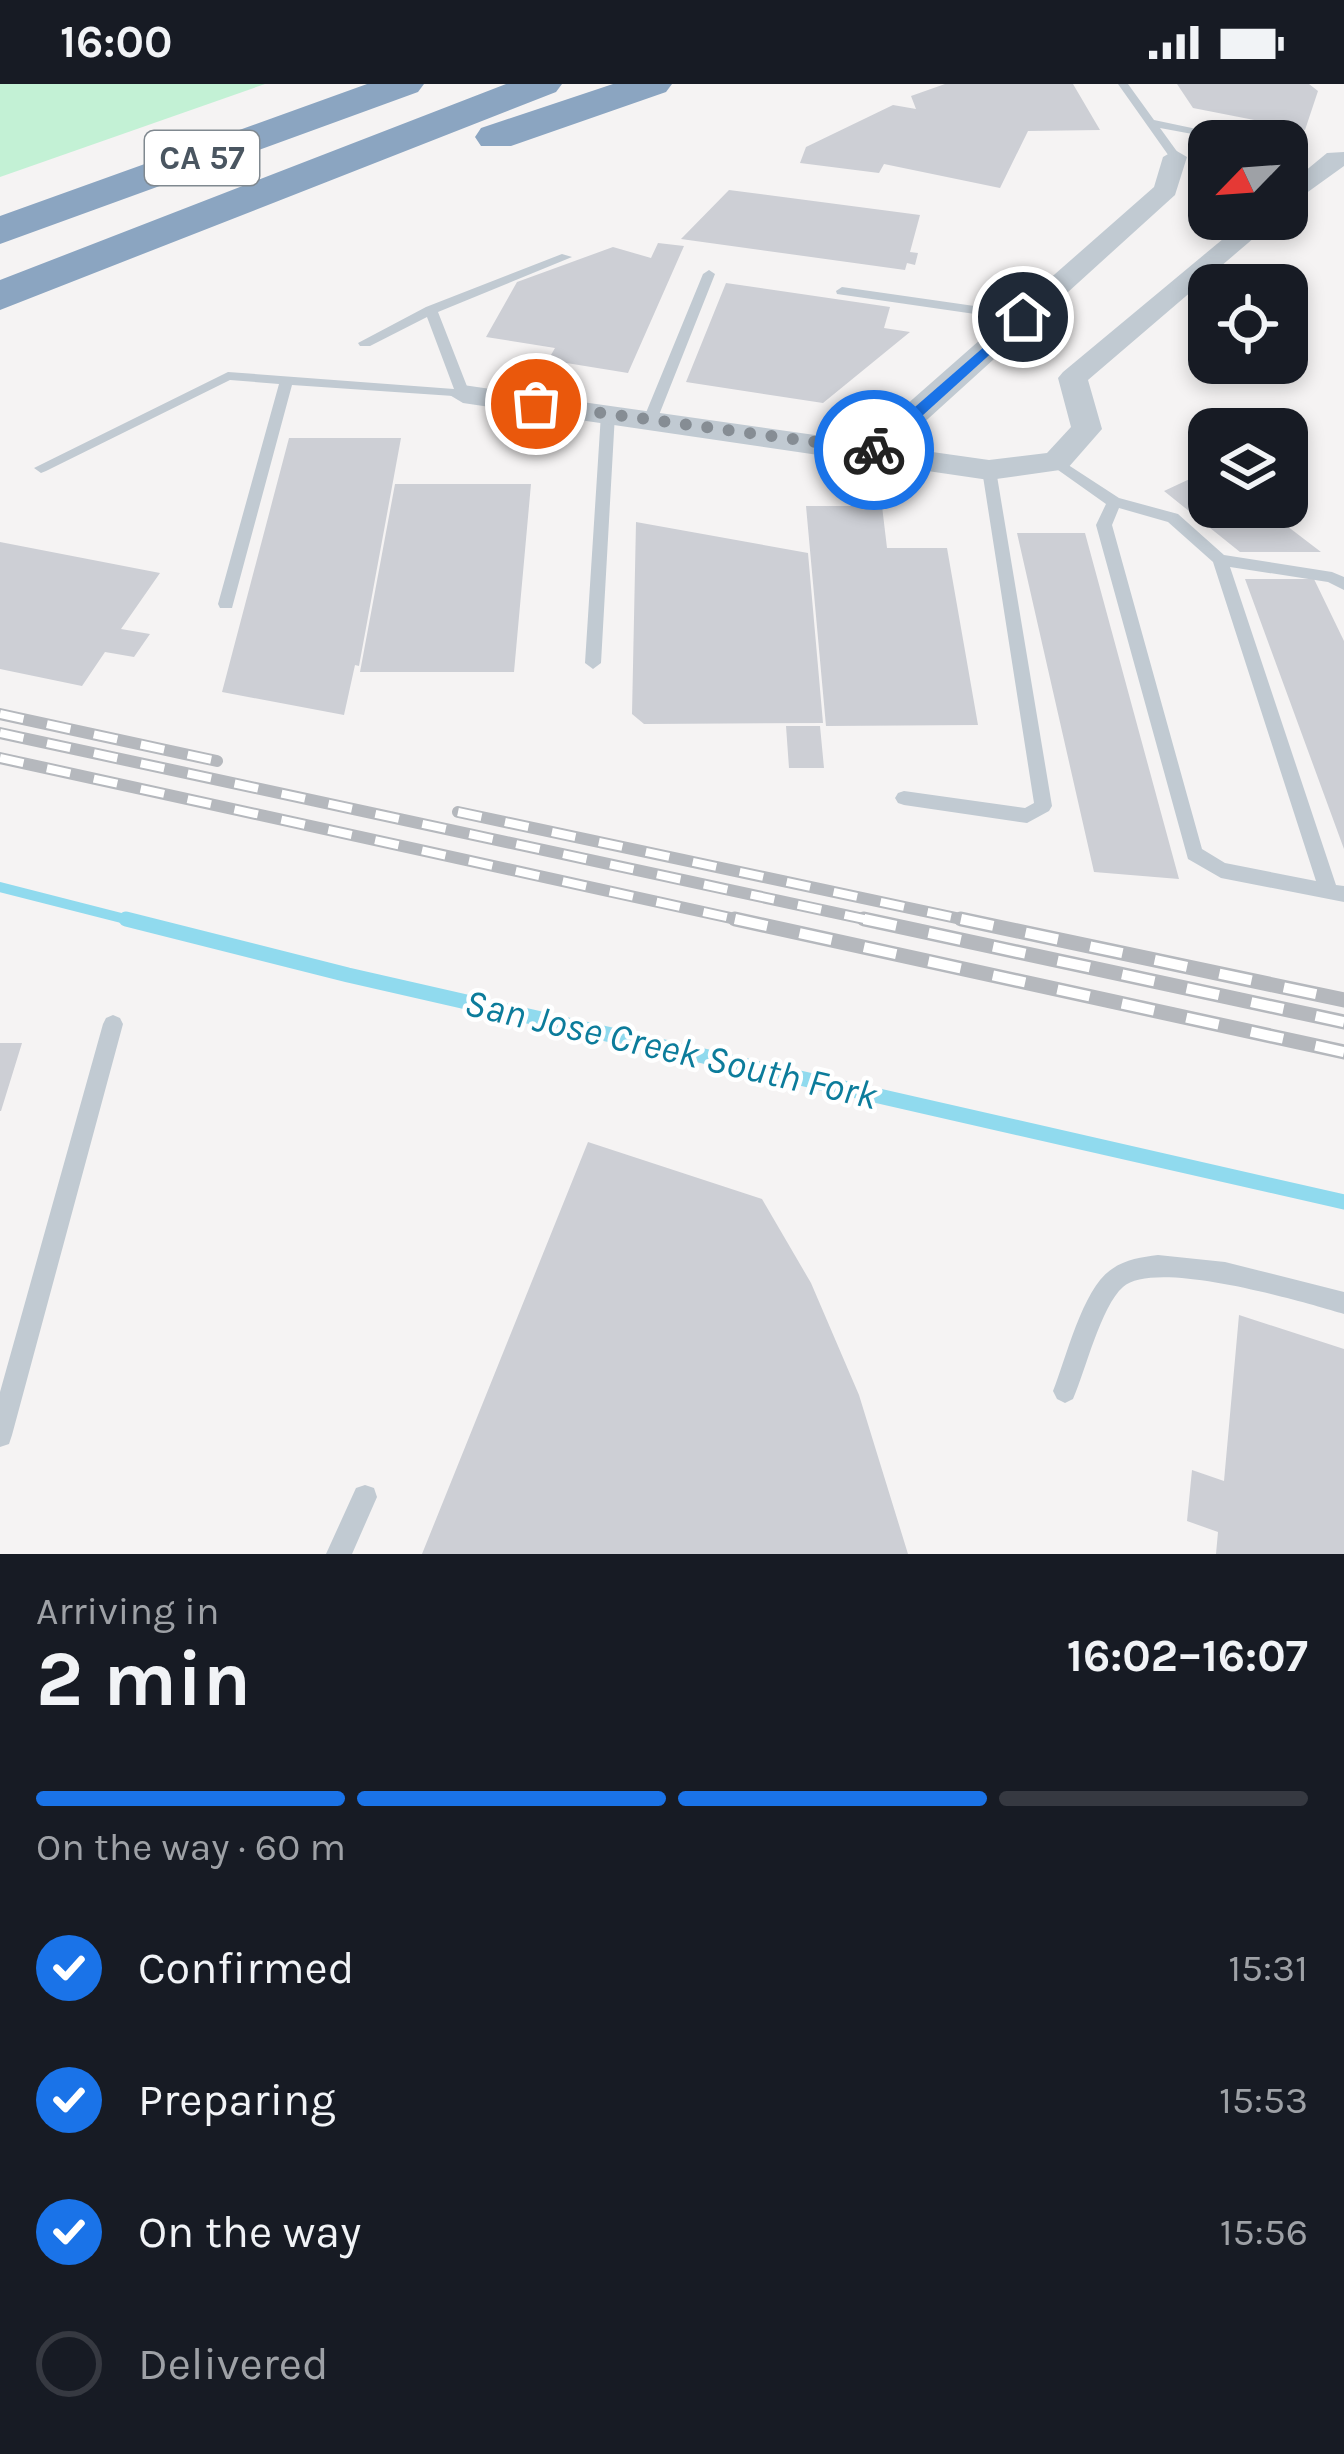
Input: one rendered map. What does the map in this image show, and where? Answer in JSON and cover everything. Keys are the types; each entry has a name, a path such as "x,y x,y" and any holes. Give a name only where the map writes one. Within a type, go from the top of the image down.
{"highway":[{"name":"CA 57","path":"0,231 404,84"},
{"name":"CA 57","path":"0,296 542,84"},
{"path":"204,218 331,194 652,84"}],"street":[{"path":"873,451 1166,190 1174,157"},
{"path":"1308,181 1336,158 1344,159"},
{"path":"463,394 989,470 1056,462 1087,429 1073,378 1238,240"}],"lane":[{"path":"1124,84 1174,157"},
{"path":"1151,123 1188,130"},
{"path":"365,343 431,310 566,257"},
{"path":"650,420 709,274"},
{"path":"842,291 1023,317"},
{"path":"41,468 227,376 463,394 431,310"},
{"path":"226,604 286,380"},
{"path":"593,663 608,414"},
{"path":"1056,462 1114,502 1173,518 1220,560 1336,892"},
{"path":"904,798 1027,816 1043,806 989,470"},
{"path":"1114,502 1104,525 1194,854 1221,870 1336,892"},
{"path":"1220,560 1332,577 1344,584"},
{"path":"0,1435 113,1024"},
{"path":"1065,1391 1112,1281 1130,1268 1189,1268 1344,1303"},
{"path":"339,1554 365,1497"}],"green space":[{"path":"0,84 265,84 0,177"}],"building":[{"path":"945,84 1073,84 1100,130 1028,131 1000,188 884,164 879,173 800,163 806,147 893,105 916,109 911,96"},
{"path":"1177,84 1309,84 1318,91 1308,121 1254,120 1193,108"},
{"path":"729,190 920,215 910,252 918,253 915,265 907,263 905,270 681,239"},
{"path":"658,243 684,246 628,373 548,360 555,348 486,337 517,282 613,247 651,258"},
{"path":"726,283 890,307 884,328 910,332 823,403 686,382"},
{"path":"289,438 401,438 359,666 355,665 344,715 222,692"},
{"path":"1188,480 1188,510 1164,491"},
{"path":"395,484 531,484 514,672 360,672"},
{"path":"806,506 882,506 887,548 947,548 978,725 826,726"},
{"path":"636,522 808,553 823,723 644,724 632,714"},
{"path":"1210,528 1290,528 1321,552 1240,552"},
{"path":"1017,533 1085,533 1179,879 1094,872"},
{"path":"0,542 160,573 121,629 150,634 134,657 105,652 82,686 0,669"},
{"path":"1245,579 1314,579 1344,641 1344,849"},
{"path":"786,726 820,726 824,768 789,768"},
{"path":"0,1043 22,1043 1,1111 0,1111"},
{"path":"588,1142 762,1199 811,1283 859,1395 908,1554 422,1554"},
{"path":"1239,1315 1344,1349 1344,1554 1216,1554 1218,1532 1187,1521 1192,1470 1224,1481"}],"waterway":[{"name":"San Jose Creek South Fork","path":"0,887 137,922"},
{"name":"San Jose Creek South Fork","path":"126,919 348,975 1344,1202"}],"railway":[{"path":"0,714 217,761"},
{"path":"0,733 878,922"},
{"path":"0,758 749,922"},
{"path":"458,812 975,922"},
{"path":"735,919 1344,1052"},
{"path":"864,919 1344,1022"},
{"path":"961,919 1344,1000"}],"way so far":[{"path":"536,404 874,450"}],"route":[{"path":"874,450 1023,317"}]}
